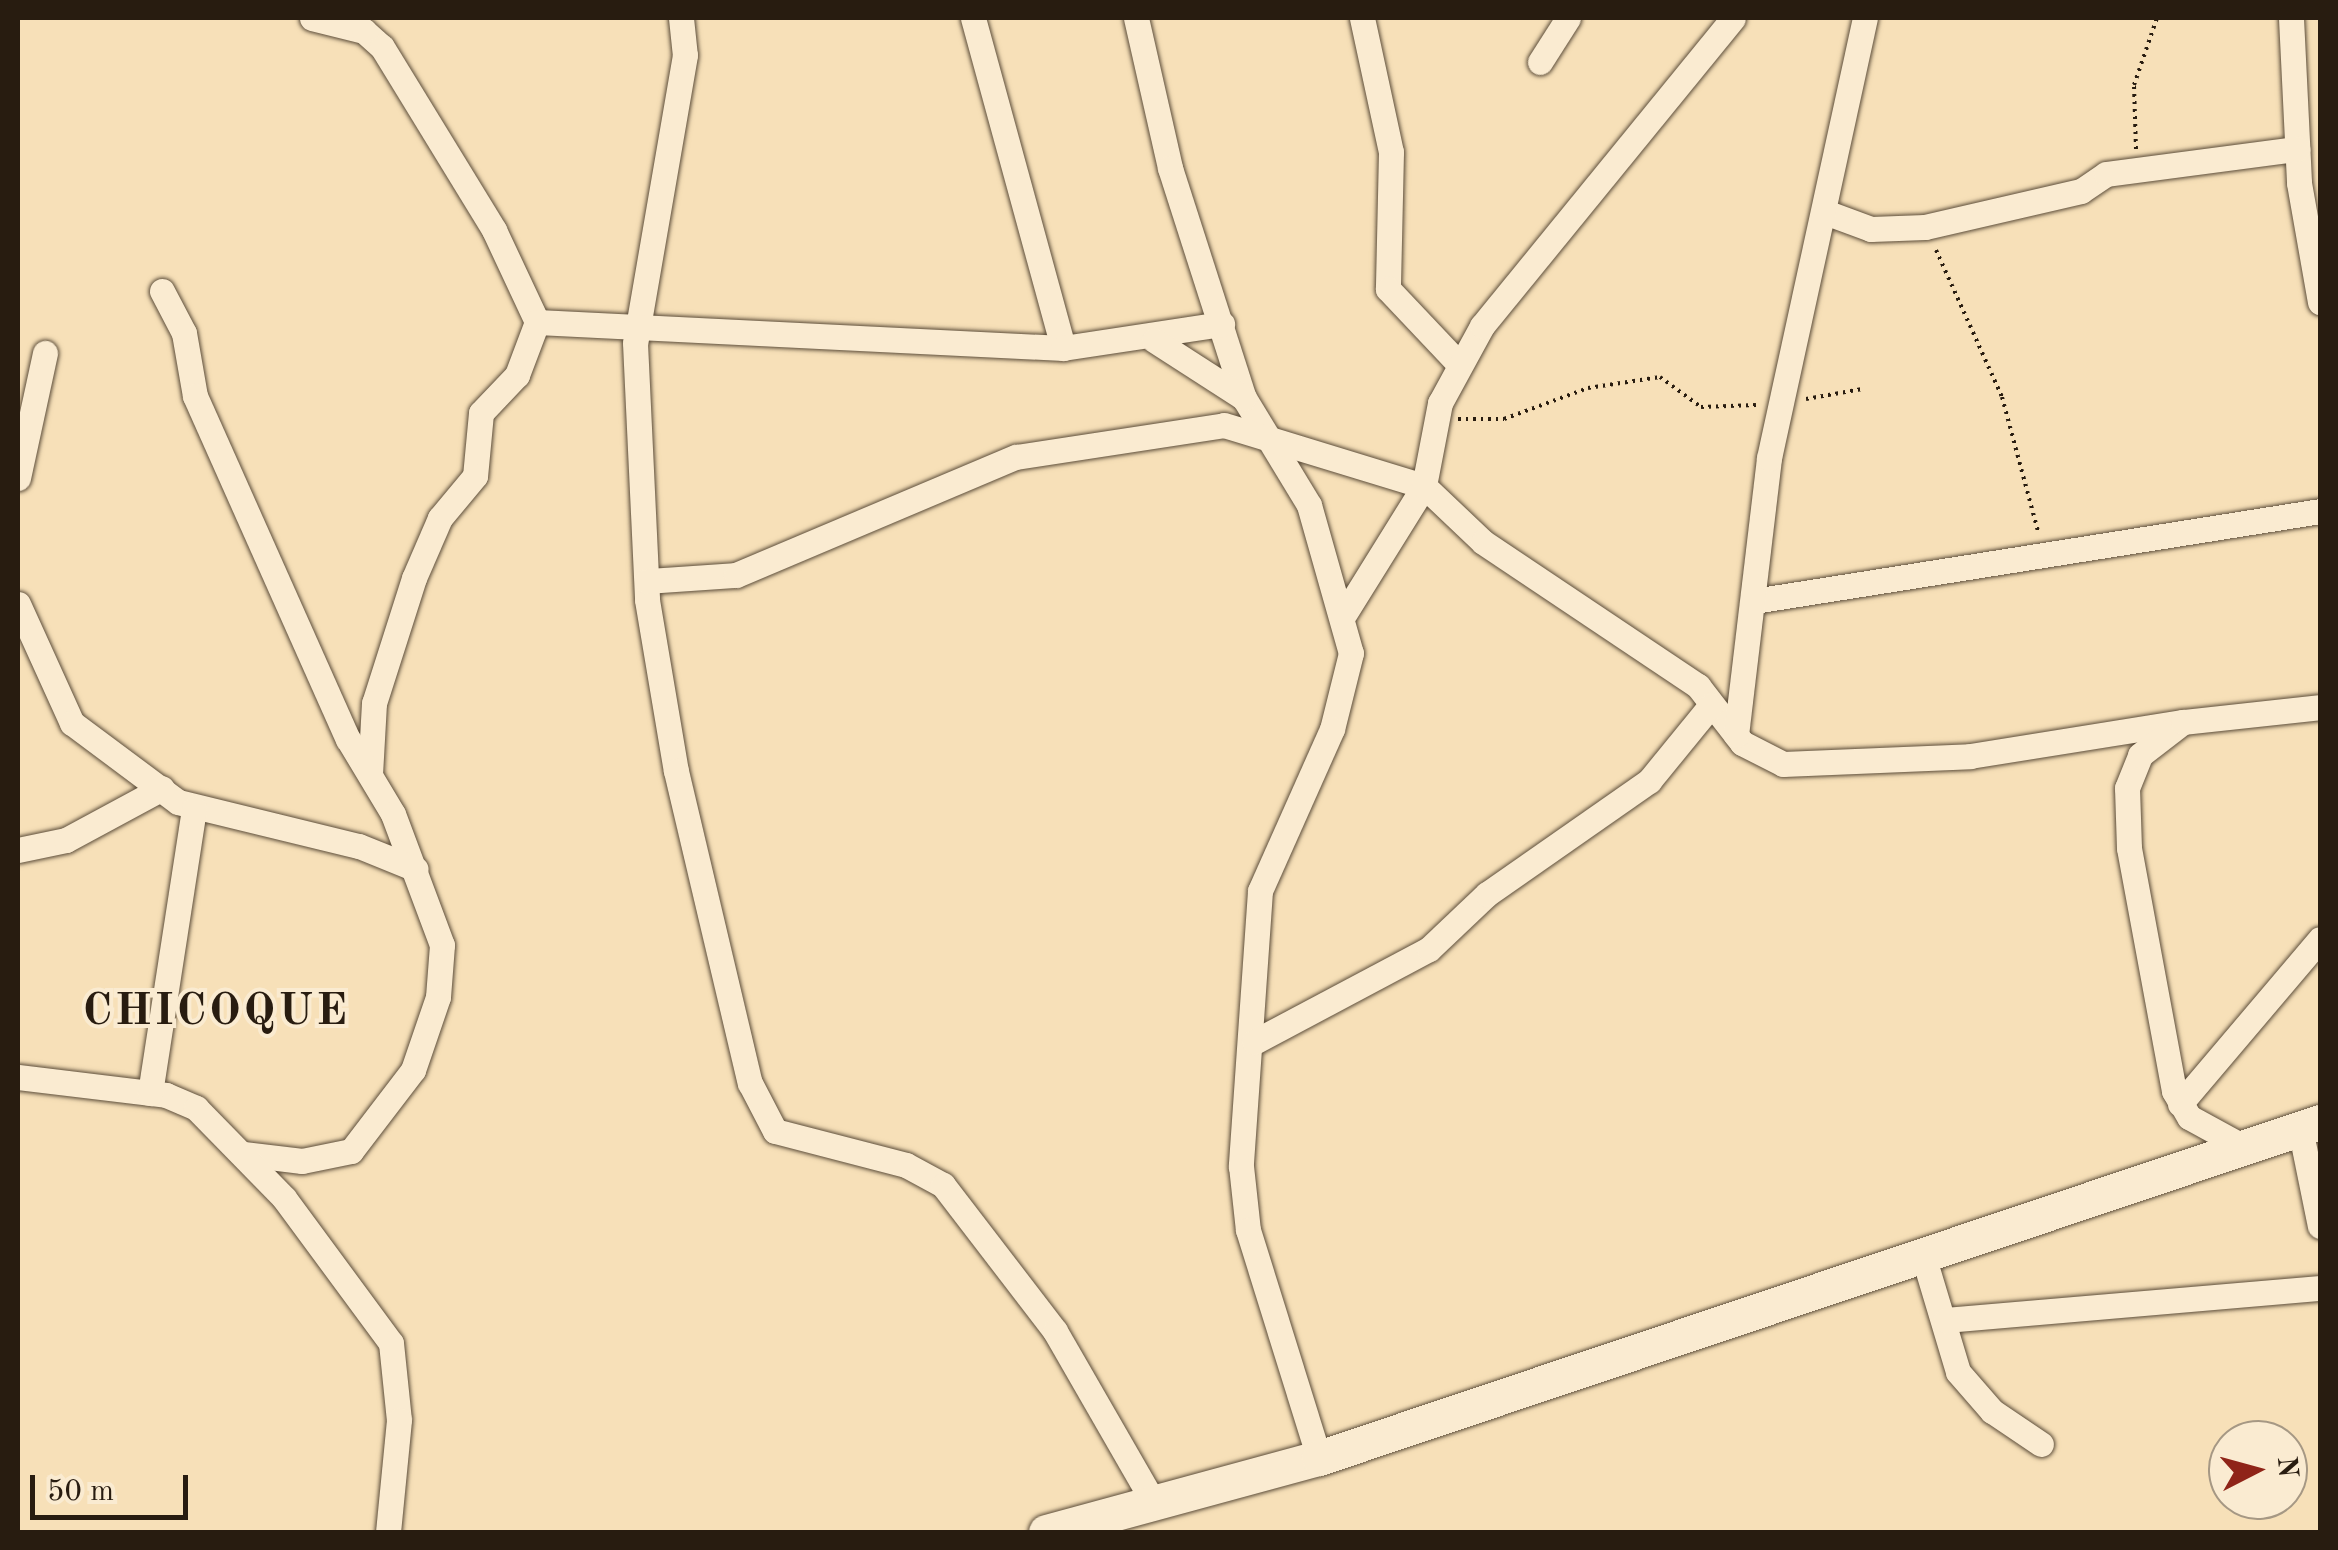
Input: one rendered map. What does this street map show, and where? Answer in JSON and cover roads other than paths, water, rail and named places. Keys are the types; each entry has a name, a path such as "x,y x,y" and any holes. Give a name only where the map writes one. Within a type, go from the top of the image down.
{"street":[{"path":"312,18 339,21 382,47 485,214 537,322 517,375 481,414 474,476 440,518 414,578 374,704 370,777"},
{"path":"681,18 685,55 636,326 647,581 676,771 761,1116 775,1131 906,1166 943,1185 1056,1331 1154,1503"},
{"path":"973,18 1063,348"},
{"path":"1136,18 1170,168 1244,398 1309,505 1345,614 1351,653 1336,716 1260,891 1254,1042 1240,1196 1319,1458"},
{"path":"1362,18 1391,152 1388,289 1459,364"},
{"path":"1540,62 1568,18"},
{"path":"1345,614 1424,486 1432,434 1459,364 1626,140 1733,18"},
{"path":"1736,735 1782,402 1864,18"},
{"path":"2290,18 2297,149 2320,302"},
{"path":"1825,212 1871,229 1925,227 2080,191 2137,168 2297,149"},
{"path":"162,291 184,333 195,396 416,870 442,945 438,997 414,1070 337,1160 245,1154"},
{"path":"537,322 1063,348 1154,340 1222,324"},
{"path":"1154,340 1244,398"},
{"path":"18,478 45,353"},
{"path":"647,581 736,575 1016,458 1186,426 1265,432 1424,486 1483,542 1604,616 1711,705 1736,735 1762,756 1812,770 2320,707"},
{"path":"1754,601 2320,511"},
{"path":"18,604 72,723 162,788 194,808 359,846 416,870"},
{"path":"1254,1042 1429,949 1503,882 1650,781 1711,705"},
{"path":"2183,722 2140,755 2128,788 2129,848 2180,1104 2242,1146"},
{"path":"18,850 66,840 162,788"},
{"path":"150,1093 194,808"},
{"path":"2180,1104 2320,939"},
{"path":"18,1077 150,1093 196,1108 245,1154 392,1343 400,1420 388,1532"},
{"path":"1046,1532 1319,1458 2310,1125 2320,1226"},
{"path":"1922,1255 1970,1388 2041,1444"},
{"path":"1946,1320 2320,1288"}],"district":[{"name":"CHICOQUE","path":"216,1013"}]}
